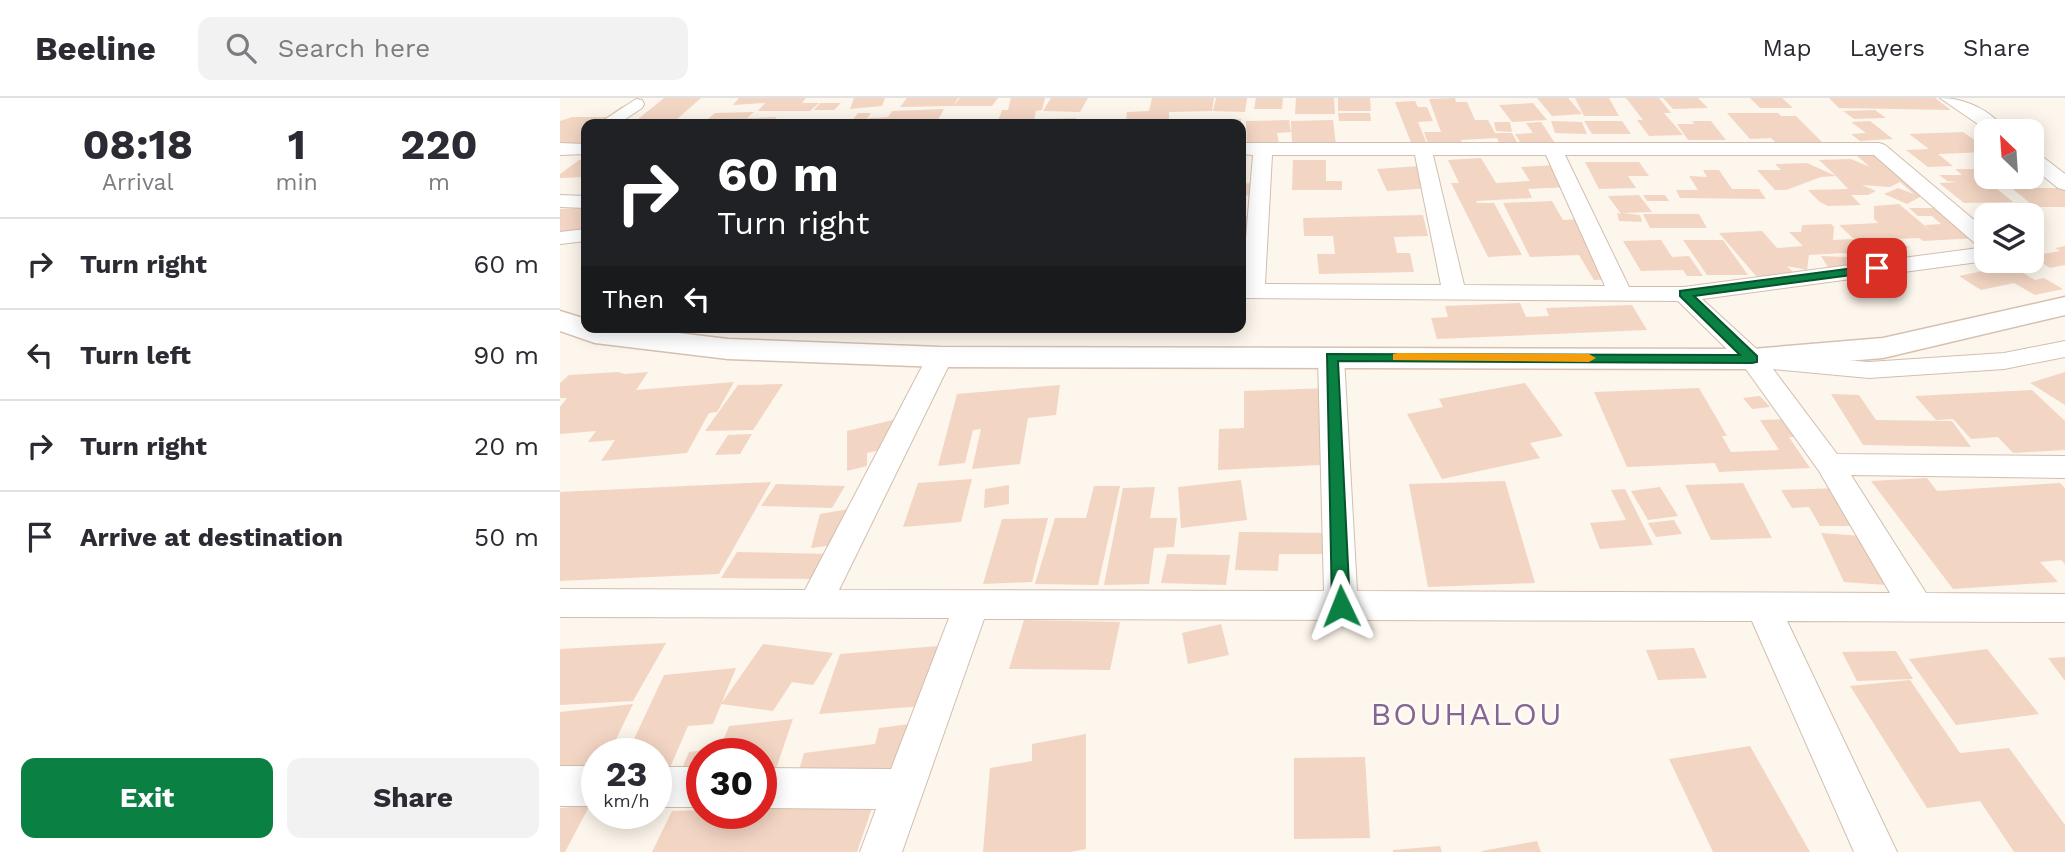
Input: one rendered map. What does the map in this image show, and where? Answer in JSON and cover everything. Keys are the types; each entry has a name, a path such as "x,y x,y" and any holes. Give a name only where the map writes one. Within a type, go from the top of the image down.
{"street":[{"path":"1948,98 1983,119"},
{"path":"614,119 636,104"},
{"path":"1246,149 1879,149 1974,232"},
{"path":"1263,149 1247,291 1684,294 1974,256"},
{"path":"1423,149 1454,292"},
{"path":"1553,149 1620,293"},
{"path":"2044,167 2065,184"},
{"path":"560,201 581,202"},
{"path":"560,238 581,235"},
{"path":"1684,294 1752,359 1829,464 1916,607"},
{"path":"603,333 728,349 940,357 1752,359 1883,348 2065,306"},
{"path":"560,320 581,327"},
{"path":"1752,359 1869,370 2004,361 2065,349"},
{"path":"815,604 940,357"},
{"path":"1331,357 1341,606"},
{"path":"1829,464 2065,467"},
{"path":"560,603 2065,608"},
{"path":"881,852 972,604"},
{"path":"1763,607 1876,852"},
{"path":"560,786 581,786"},
{"path":"777,788 904,789"}],"building":[{"path":"664,98 701,98 677,119 638,119"},
{"path":"739,98 806,98 802,103 819,103 810,111 758,111 765,103 733,105"},
{"path":"854,98 885,98 882,106 850,109"},
{"path":"907,98 958,98 953,106 900,107"},
{"path":"960,98 998,98 992,106 953,106"},
{"path":"1011,98 1045,98 1042,110 1036,111 1034,119 999,119 1002,110 1008,110"},
{"path":"1051,98 1088,98 1080,112 1043,111"},
{"path":"1152,98 1214,98 1212,111 1169,112 1169,119 1126,119 1127,112 1149,111"},
{"path":"1216,98 1247,98 1245,112 1213,111"},
{"path":"1256,98 1283,98 1282,109 1254,109"},
{"path":"1296,98 1334,98 1335,114 1295,114"},
{"path":"1338,98 1370,98 1371,111 1338,111"},
{"path":"1455,98 1456,102 1467,102 1475,120 1488,120 1495,133 1512,133 1518,144 1500,145 1497,138 1461,140 1463,145 1429,146 1424,132 1441,132 1429,99"},
{"path":"1537,98 1568,98 1582,114 1552,116"},
{"path":"1575,98 1609,98 1619,116 1584,116"},
{"path":"1626,98 1659,98 1671,113 1664,113 1683,135 1649,136 1637,120 1643,120"},
{"path":"1663,98 1698,98 1708,108 1673,109"},
{"path":"1750,98 1782,98 1793,108 1760,108"},
{"path":"1829,98 1935,98 1951,110 1839,108"},
{"path":"1415,101 1418,107 1427,107 1433,121 1418,122 1427,144 1412,145 1395,102"},
{"path":"820,103 841,103 834,110 814,110"},
{"path":"1533,103 1547,120 1512,122 1499,105"},
{"path":"640,105 620,119 581,119 581,144 560,144 560,121 572,117 607,117 622,106"},
{"path":"944,109 939,119 868,119 888,117 892,111"},
{"path":"1875,110 1886,118 1854,119 1843,111"},
{"path":"754,112 747,118 777,117 775,119 708,119 715,113"},
{"path":"858,113 871,113 867,119 853,119"},
{"path":"1338,113 1370,113 1371,121 1339,121"},
{"path":"1727,113 1778,113 1781,116 1796,116 1824,144 1777,144 1771,138 1750,139"},
{"path":"1289,120 1291,132 1277,133 1279,143 1247,145 1246,121"},
{"path":"1333,120 1336,145 1292,146 1291,121"},
{"path":"1551,121 1582,122 1587,134 1555,133"},
{"path":"1584,121 1622,121 1631,134 1592,134"},
{"path":"1692,121 1711,121 1726,140 1688,140 1677,124 1694,124"},
{"path":"1870,121 1893,139 1860,141 1851,134 1866,133 1851,122"},
{"path":"1494,122 1510,122 1512,132 1496,131"},
{"path":"1541,122 1555,143 1522,145 1515,134 1533,133 1526,123"},
{"path":"1963,132 1974,140 1974,152 1938,154 1953,166 1928,167 1906,150 1929,149 1909,134"},
{"path":"1856,155 1891,155 1934,197 1920,197 1907,204 1884,194 1898,188 1914,194 1900,182 1890,187 1862,185 1876,191 1868,195 1851,195 1861,205 1828,206 1808,190 1848,189 1819,160 1851,159 1870,167"},
{"path":"1481,158 1496,183 1530,181 1521,167 1557,165 1572,187 1528,189 1532,198 1476,201 1494,203 1522,255 1488,257 1451,183 1459,183 1448,160"},
{"path":"581,160 581,177 560,178 560,174"},
{"path":"1293,160 1326,160 1326,181 1342,181 1342,190 1292,190"},
{"path":"1585,162 1639,162 1649,176 1628,176 1636,188 1599,189"},
{"path":"1807,163 1836,176 1821,177 1786,190 1775,190 1757,170 1781,170 1775,164"},
{"path":"1420,166 1431,188 1387,191 1377,169"},
{"path":"1955,169 1973,169 1974,189 1997,189 2013,202 1964,203 1939,183 1957,182 1947,181 1939,175 1962,175"},
{"path":"1703,170 1719,170 1732,189 1759,189 1766,199 1680,198 1676,190 1698,190 1689,176 1707,177"},
{"path":"1263,182 1267,194 1246,196 1246,184"},
{"path":"2065,188 2065,207 2044,207 2044,203 2030,203 2013,189"},
{"path":"1639,195 1652,212 1623,213 1640,215 1642,222 1619,221 1617,213 1621,214 1608,196"},
{"path":"1643,195 1665,195 1669,201 1647,201"},
{"path":"1552,201 1563,220 1580,219 1617,279 1594,280 1579,255 1530,257 1503,203"},
{"path":"1899,204 1931,231 1925,225 1941,224 1932,216 1918,216 1909,208 1944,208 1974,234 1974,238 1923,241 1919,238 1898,239 1909,248 1887,249 1887,256 1862,257 1843,253 1809,255 1807,270 1787,266 1795,274 1756,276 1719,233 1762,231 1777,248 1803,246 1789,232 1801,232 1802,225 1831,224 1834,227 1833,240 1854,239 1839,225 1878,223 1874,219 1874,206"},
{"path":"581,208 581,232 560,233 560,209"},
{"path":"1643,214 1699,214 1707,228 1650,228"},
{"path":"1423,215 1428,236 1394,237 1397,253 1410,253 1414,272 1319,274 1317,254 1335,254 1333,236 1304,236 1303,218"},
{"path":"1246,216 1260,216 1260,247 1246,247"},
{"path":"1661,240 1672,257 1689,256 1703,276 1687,276 1683,270 1641,271 1623,241"},
{"path":"1683,240 1723,240 1748,275 1707,275"},
{"path":"2065,246 2065,265 2050,268 2044,264 2044,254 2060,251 2055,248"},
{"path":"1821,256 1873,258 1883,271 1829,269"},
{"path":"1974,273 2023,273 2035,280 2044,278 2063,289 2035,295 2014,283 1981,290 1959,276"},
{"path":"1520,303 1526,317 1549,316 1546,308 1632,305 1647,330 1437,339 1431,318 1448,317 1445,306"},
{"path":"648,372 636,390 734,382 717,412 709,413 687,453 601,461 615,440 588,442 596,431 560,434 560,407 567,398 560,398 560,383 569,375"},
{"path":"2065,372 2065,405 2030,383"},
{"path":"1525,383 1563,436 1530,443 1540,458 1442,479 1407,414 1443,407 1439,399"},
{"path":"783,384 753,430 705,431 738,385"},
{"path":"1060,385 1056,415 1028,418 1020,464 972,469 981,429 973,430 965,463 938,466 957,394"},
{"path":"1331,388 1340,464 1218,470 1219,429 1244,428 1244,391"},
{"path":"1699,388 1727,436 1722,436 1731,452 1779,450 1760,420 1785,419 1797,437 1789,437 1810,468 1719,472 1715,463 1627,467 1594,392"},
{"path":"2032,390 2065,421 2065,450 2013,453 1998,437 1971,439 1953,419 1936,420 1915,396"},
{"path":"1831,394 1859,395 1876,420 1952,421 1971,447 1863,445"},
{"path":"1760,396 1770,407 1752,409 1743,398"},
{"path":"901,418 902,445 867,453 867,466 847,471 847,431"},
{"path":"752,434 740,454 715,455 728,435"},
{"path":"1927,478 1937,491 2060,483 2065,488 2065,564 2061,560 2040,562 2058,582 1953,589 1871,481"},
{"path":"972,479 961,522 903,527 918,483"},
{"path":"1241,480 1247,520 1181,528 1178,487"},
{"path":"1505,481 1535,583 1428,587 1409,484"},
{"path":"771,482 719,574 560,581 560,492"},
{"path":"1743,483 1772,538 1711,540 1685,485"},
{"path":"776,484 845,486 832,508 761,506"},
{"path":"1009,485 1009,504 984,508 985,489"},
{"path":"1094,486 1120,486 1098,585 1035,584 1055,518 1086,518"},
{"path":"1155,487 1150,518 1177,518 1174,547 1154,548 1149,584 1104,585 1123,488"},
{"path":"1660,487 1678,516 1648,520 1631,491"},
{"path":"1841,488 1865,526 1820,526 1809,507 1792,508 1781,490"},
{"path":"1625,489 1653,545 1600,549 1590,523 1626,520 1611,490"},
{"path":"849,509 842,544 811,548 820,514"},
{"path":"1048,518 1032,582 983,584 1002,519"},
{"path":"1674,520 1682,534 1656,537 1648,523"},
{"path":"1239,532 1332,533 1332,554 1279,554 1278,571 1235,570"},
{"path":"1821,533 1862,536 1900,586 1844,582"},
{"path":"737,552 830,554 816,579 721,578"},
{"path":"1167,554 1230,555 1226,585 1161,583"},
{"path":"1024,620 1120,622 1110,670 1009,669"},
{"path":"1221,624 1229,655 1188,664 1182,633"},
{"path":"666,643 633,701 560,705 560,649"},
{"path":"763,644 833,653 813,685 792,682 773,711 721,704"},
{"path":"951,645 937,705 819,714 840,654"},
{"path":"1694,648 1707,678 1658,680 1646,650"},
{"path":"1987,649 2039,714 1956,725 1909,659"},
{"path":"1896,651 1913,679 1857,681 1842,652"},
{"path":"2065,657 2065,681 2048,658"},
{"path":"736,668 713,724 688,726 672,763 672,738 634,738 664,675"},
{"path":"1910,680 1960,753 2009,748 2065,825 2065,852 2014,852 1980,801 1927,808 1850,686"},
{"path":"633,704 617,738 581,738 581,779 560,781 560,712"},
{"path":"793,719 777,766 777,738 724,738 729,726"},
{"path":"924,722 914,773 793,791 804,753 875,744 879,728"},
{"path":"1086,734 1086,849 1070,852 983,852 990,768 1032,761 1032,744"},
{"path":"1750,746 1810,852 1713,852 1669,759"},
{"path":"1365,757 1370,838 1294,839 1294,758"},
{"path":"686,759 686,797 672,799 672,792"},
{"path":"874,802 857,852 652,852 663,829 672,829 672,811 686,811 686,829 777,829 777,806"},
{"path":"581,806 581,822 565,852 560,852 560,808"},
{"path":"1537,841 1541,852 1482,852 1482,851"},
{"path":"1440,846 1442,852 1393,852 1393,850"}],"slow traffic":[{"path":"1398,357 1589,358"}],"district":[{"name":"BOUHALOU","path":"1467,714"}],"route":[{"path":"1341,606 1331,357 1752,359 1684,294 1877,268"}]}
